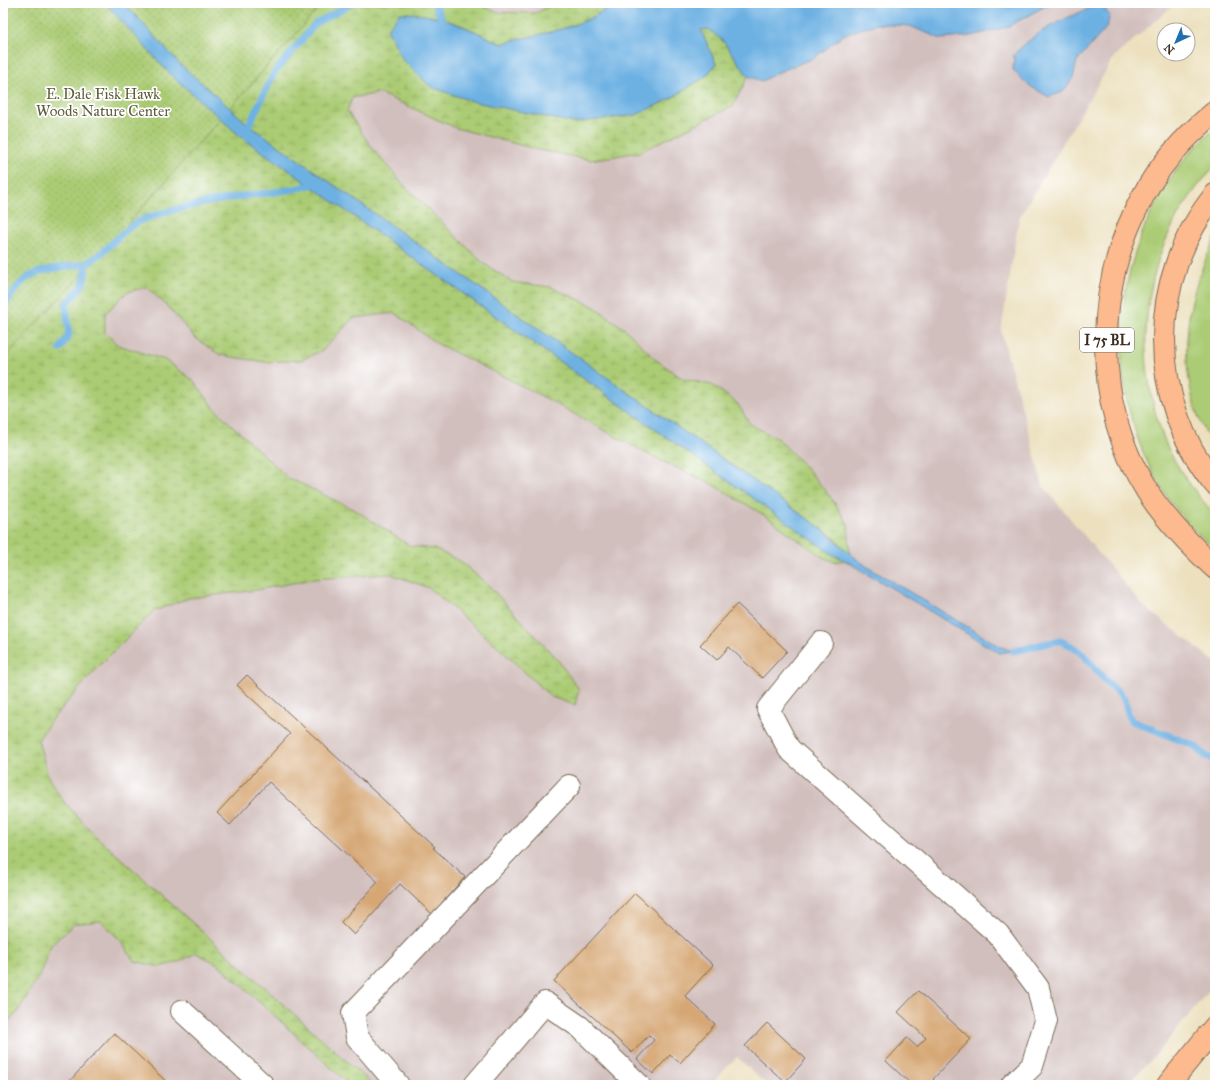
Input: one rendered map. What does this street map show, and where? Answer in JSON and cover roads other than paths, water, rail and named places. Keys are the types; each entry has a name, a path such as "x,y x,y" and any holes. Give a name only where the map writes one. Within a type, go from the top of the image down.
{"main road":[{"name":"I 75 BL","path":"1215,112 1176,150 1143,195 1132,218 1113,273 1108,302 1106,331 1107,365 1111,396 1118,427 1132,460 1147,490 1167,518 1188,543 1215,568"},
{"path":"1215,196 1191,231 1178,261 1169,292 1163,327 1165,362 1172,403 1184,436 1204,470 1215,484"},
{"path":"1168,1085 1215,1027"}],"lane":[{"path":"820,642 768,709 790,749 998,934 1038,988 1046,1021 1032,1066 1012,1085"},
{"path":"398,1085 357,1037 352,1013 569,786"},
{"path":"475,1085 545,1003 580,1027 639,1085"},
{"path":"182,1010 263,1085"}],"water":[{"path":"105,3 124,3 180,64 249,125 825,531 858,560 877,573 1001,647 1014,651 999,653 885,584 832,554 240,136 170,74"},
{"path":"613,3 1051,3 1007,27 971,36 941,39 910,26 877,24 845,34 814,58 776,73 762,81 748,76 723,41 708,29 701,30 716,64 706,76 670,99 636,115 574,123 471,101 431,87 403,60 387,29 400,13 427,15 452,22 501,44 560,30 574,25 601,12"},
{"path":"1101,4 1110,16 1106,28 1077,61 1073,78 1063,92 1049,97 1028,85 1013,70 1014,55 1033,37 1054,24"}],"waterway":[{"path":"249,125 274,73 316,23 353,3"},
{"path":"434,3 445,26"},
{"path":"3,307 16,289 27,278 50,269 80,265 89,262 103,252 121,234 142,220 195,205 311,185"},
{"path":"60,349 69,335 66,304 84,282 86,263"},
{"path":"1014,651 1057,641 1067,644 1080,652 1120,694 1124,699 1132,721 1195,746 1204,755 1215,761"}],"park label":[{"name":"E. Dale Fisk Hawk Woods Nature Center","path":"103,102"}]}
